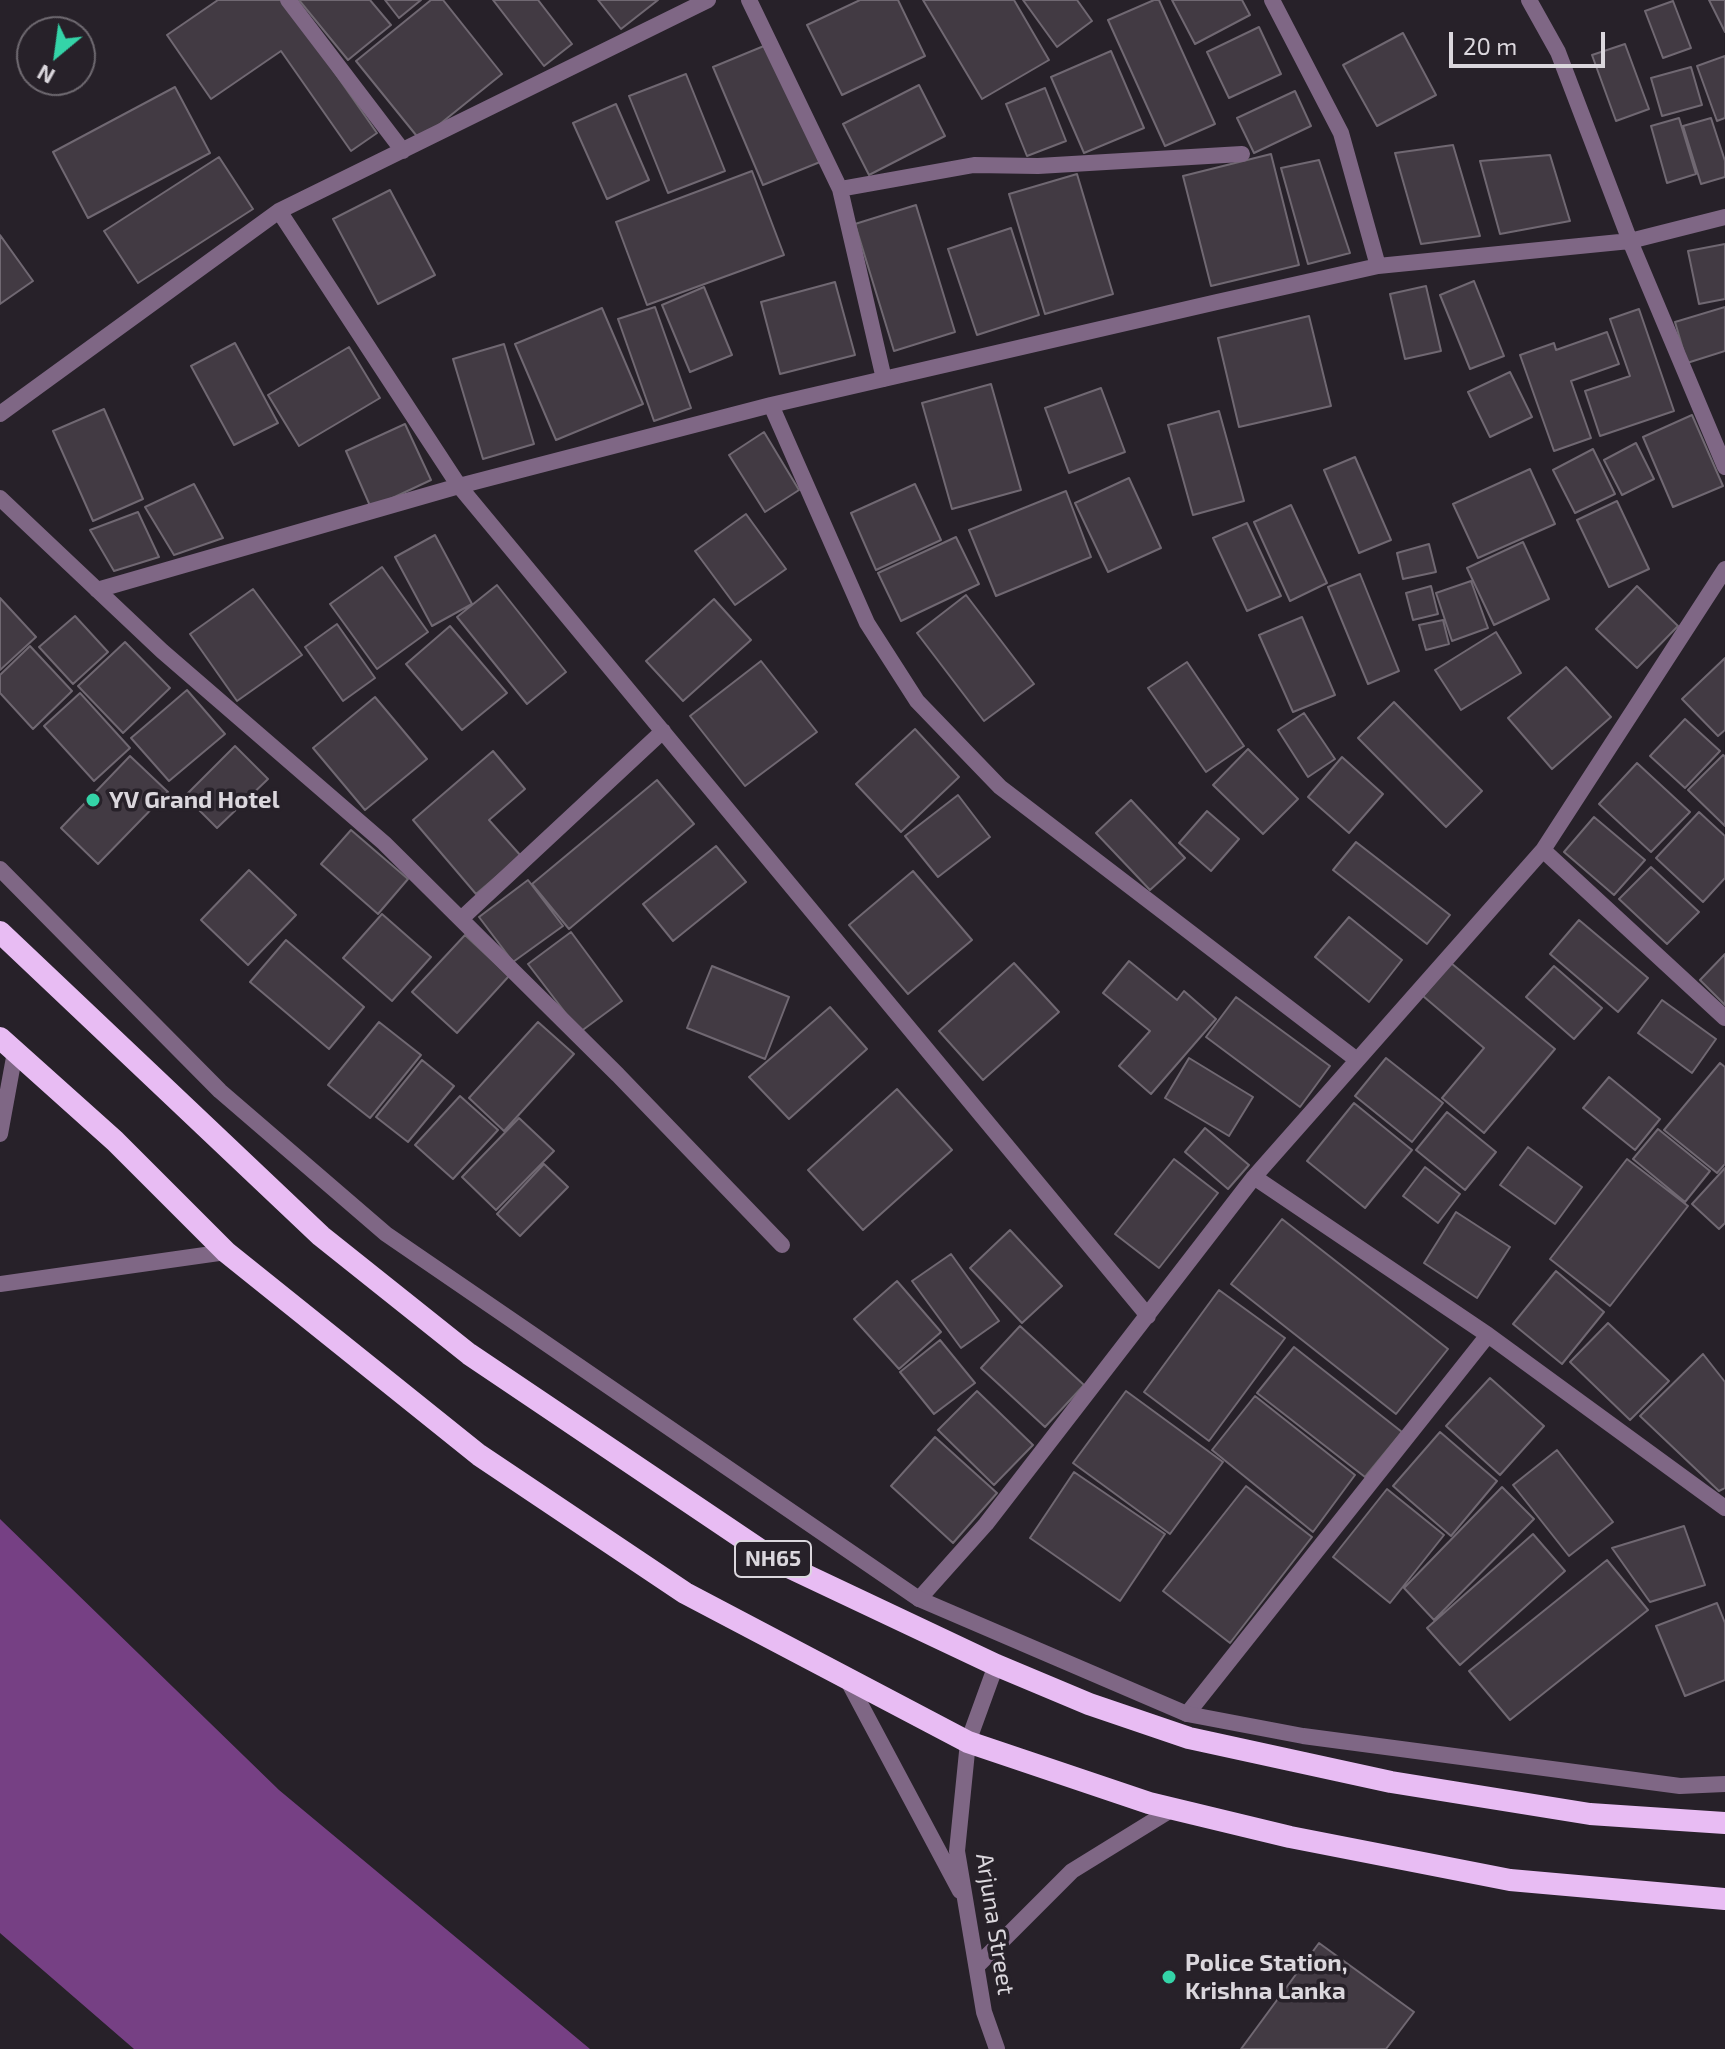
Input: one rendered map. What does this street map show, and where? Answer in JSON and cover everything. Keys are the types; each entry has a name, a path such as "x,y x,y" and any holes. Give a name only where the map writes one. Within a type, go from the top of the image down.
{"highway":[{"name":"NH65","path":"0,932 321,1236 469,1354 778,1562 996,1665 1089,1704 1204,1741 1391,1782 1590,1814 1725,1823"},
{"path":"8,1045 115,1141 226,1252 479,1455 685,1593 968,1742 1149,1803 1290,1837 1510,1880 1725,1899"}],"street":[{"path":"288,0 403,151"},
{"path":"0,414 279,211 708,0"},
{"path":"749,0 840,189 884,379"},
{"path":"1272,0 1341,133 1378,266"},
{"path":"1529,0 1558,52 1630,241 1725,467"},
{"path":"840,189 974,165 1038,166 1242,154"},
{"path":"279,211 459,486 1148,1316"},
{"path":"97,590 459,486 884,379 1378,266 1630,241 1725,217"},
{"path":"771,405 867,623 917,701 1000,787 1357,1060"},
{"path":"0,498 173,662 384,843 782,1245"},
{"path":"919,1599 986,1524 1254,1177 1543,850 1725,569"},
{"path":"461,919 663,731"},
{"path":"1543,850 1725,1018"},
{"path":"0,869 220,1091 386,1234 919,1599 1187,1714 1303,1736 1680,1786 1725,1784"},
{"path":"0,1134 8,1045"},
{"path":"1254,1177 1488,1335 1725,1508"},
{"path":"0,1284 226,1252"},
{"path":"1187,1714 1488,1335"},
{"name":"Arjuna Street","path":"996,1665 968,1742 957,1851 984,2012 997,2049"},
{"path":"848,1681 966,1903"},
{"path":"977,1966 1072,1871 1174,1808"}],"shaded area":[{"path":"0,1519 279,1790 590,2049 134,2049 0,1933"}],"building":[{"path":"218,0 284,0 377,133 351,151 281,51 211,99 167,35"},
{"path":"299,0 370,0 391,25 348,60"},
{"path":"385,0 421,0 399,18"},
{"path":"431,0 443,0 502,74 420,140 356,61"},
{"path":"493,0 538,0 572,44 544,66"},
{"path":"598,0 658,0 621,29"},
{"path":"860,0 898,0 925,56 842,95 807,25"},
{"path":"923,0 1014,0 1049,60 982,99"},
{"path":"1023,0 1077,0 1092,21 1057,47"},
{"path":"1159,0 1215,124 1165,146 1108,20"},
{"path":"1172,0 1242,0 1250,15 1195,44"},
{"path":"1709,0 1725,0 1725,32"},
{"path":"1673,1 1691,48 1663,58 1645,11"},
{"path":"1259,27 1281,74 1229,98 1207,52"},
{"path":"1403,33 1436,95 1377,126 1343,65"},
{"path":"776,41 825,160 763,185 713,67"},
{"path":"1625,44 1649,109 1616,121 1592,55"},
{"path":"1111,51 1144,128 1084,153 1051,77"},
{"path":"1725,56 1725,118 1717,121 1697,66"},
{"path":"1691,67 1702,105 1662,116 1651,78"},
{"path":"686,74 725,171 668,193 629,96"},
{"path":"919,85 945,136 869,175 843,124"},
{"path":"175,87 210,153 88,218 53,152"},
{"path":"1045,88 1066,141 1027,156 1006,104"},
{"path":"1295,91 1311,126 1254,153 1237,118"},
{"path":"616,104 649,180 607,199 573,123"},
{"path":"1679,118 1696,174 1667,183 1651,126"},
{"path":"1711,118 1725,161 1725,177 1701,184 1683,126"},
{"path":"1453,145 1480,236 1421,244 1395,153"},
{"path":"1271,154 1299,265 1211,286 1183,176"},
{"path":"1550,155 1570,221 1500,234 1480,161"},
{"path":"219,157 253,209 138,283 104,231"},
{"path":"1319,160 1350,253 1308,264 1281,168"},
{"path":"752,171 784,255 647,305 616,222"},
{"path":"1077,174 1113,294 1045,314 1009,194"},
{"path":"390,190 435,275 378,304 333,219"},
{"path":"916,205 955,332 894,351 855,224"},
{"path":"1011,228 1039,315 977,335 948,249"},
{"path":"0,235 33,281 0,304"},
{"path":"1725,244 1725,299 1699,304 1688,251"},
{"path":"1474,281 1504,356 1470,369 1440,295"},
{"path":"835,282 855,355 780,374 761,302"},
{"path":"1426,286 1441,351 1405,359 1390,294"},
{"path":"704,287 732,355 690,372 662,305"},
{"path":"655,307 691,408 654,421 618,319"},
{"path":"1725,307 1725,351 1687,363 1675,322"},
{"path":"602,308 643,404 556,440 515,344"},
{"path":"1639,309 1674,411 1600,436 1585,391 1630,376 1610,319"},
{"path":"1309,316 1331,406 1239,427 1218,338"},
{"path":"1607,332 1619,364 1571,381 1591,438 1554,451 1520,355 1554,343 1556,350"},
{"path":"235,343 278,423 234,445 191,366"},
{"path":"504,344 534,444 483,459 453,359"},
{"path":"349,347 380,398 299,446 268,395"},
{"path":"1510,372 1532,417 1490,437 1468,392"},
{"path":"991,384 1021,490 952,509 922,403"},
{"path":"1101,388 1125,452 1069,473 1045,408"},
{"path":"104,409 143,499 93,521 53,431"},
{"path":"1219,411 1244,501 1193,515 1168,425"},
{"path":"1692,415 1723,486 1673,507 1643,437"},
{"path":"405,424 431,480 371,508 346,451"},
{"path":"764,432 799,490 765,512 729,455"},
{"path":"1636,443 1654,479 1622,495 1604,460"},
{"path":"1593,449 1615,494 1575,513 1553,470"},
{"path":"1355,457 1391,540 1359,553 1324,470"},
{"path":"1530,469 1555,524 1478,558 1453,504"},
{"path":"1129,478 1161,548 1108,572 1075,503"},
{"path":"194,484 223,538 174,555 145,507"},
{"path":"915,484 941,540 876,570 851,513"},
{"path":"1066,491 1091,557 996,596 969,530"},
{"path":"1617,501 1649,569 1609,587 1577,520"},
{"path":"1291,505 1327,583 1290,601 1254,522"},
{"path":"138,512 159,557 114,571 90,530"},
{"path":"746,514 786,569 735,605 695,551"},
{"path":"1247,523 1281,596 1247,611 1213,538"},
{"path":"435,535 472,604 432,626 395,557"},
{"path":"956,537 979,584 901,621 878,573"},
{"path":"1523,542 1549,599 1494,625 1467,568"},
{"path":"1429,544 1436,572 1403,579 1397,553"},
{"path":"382,567 428,632 377,669 330,604"},
{"path":"1360,574 1399,671 1368,684 1328,587"},
{"path":"1471,581 1488,628 1452,641 1436,593"},
{"path":"497,585 566,672 527,704 457,617"},
{"path":"1431,586 1438,614 1413,620 1406,593"},
{"path":"1637,586 1678,626 1637,668 1596,629"},
{"path":"253,589 302,655 237,701 190,634"},
{"path":"966,595 1034,684 984,721 917,633"},
{"path":"0,598 36,637 0,670"},
{"path":"714,599 751,640 683,701 646,661"},
{"path":"75,616 108,652 73,684 39,647"},
{"path":"1302,617 1335,695 1293,712 1259,635"},
{"path":"1443,620 1449,644 1426,650 1419,625"},
{"path":"337,624 375,678 343,701 305,647"},
{"path":"450,626 507,693 462,730 406,664"},
{"path":"1496,632 1521,673 1461,710 1435,670"},
{"path":"125,642 170,688 123,733 78,686"},
{"path":"30,646 72,691 33,729 0,693 0,675"},
{"path":"1725,658 1725,730 1718,736 1682,699"},
{"path":"761,661 817,732 745,786 690,716"},
{"path":"1187,662 1244,746 1206,772 1148,688"},
{"path":"1566,667 1611,717 1552,769 1508,718"},
{"path":"187,690 225,734 169,781 131,738"},
{"path":"80,693 130,748 94,781 44,726"},
{"path":"375,697 427,759 365,810 313,748"},
{"path":"1394,702 1482,791 1446,827 1358,738"},
{"path":"1304,713 1335,759 1308,777 1278,730"},
{"path":"1685,719 1720,751 1685,788 1650,756"},
{"path":"915,729 959,777 901,832 856,784"},
{"path":"235,746 268,779 217,828 185,796"},
{"path":"1248,749 1298,799 1263,834 1213,785"},
{"path":"493,751 525,789 489,820 521,856 476,894 413,820"},
{"path":"130,756 168,792 98,864 61,828"},
{"path":"1725,756 1725,826 1688,790"},
{"path":"1342,757 1383,794 1349,833 1308,797"},
{"path":"1637,763 1690,812 1651,852 1599,804"},
{"path":"657,780 694,824 569,929 532,884"},
{"path":"958,795 990,837 938,877 905,836"},
{"path":"1131,800 1185,858 1150,890 1096,833"},
{"path":"1207,811 1239,839 1211,871 1179,843"},
{"path":"1699,812 1725,836 1725,878 1703,902 1656,858"},
{"path":"1594,817 1645,860 1614,895 1564,852"},
{"path":"351,830 408,879 378,914 321,864"},
{"path":"1356,842 1450,915 1427,944 1333,870"},
{"path":"716,846 746,882 673,941 643,904"},
{"path":"1651,867 1699,912 1667,944 1619,899"},
{"path":"249,870 296,915 248,965 201,920"},
{"path":"913,871 972,940 908,994 849,925"},
{"path":"528,880 563,926 513,962 479,917"},
{"path":"382,914 431,957 392,1001 343,958"},
{"path":"1349,917 1402,960 1369,1002 1315,957"},
{"path":"1579,920 1648,978 1618,1012 1550,954"},
{"path":"571,932 622,1001 580,1032 528,964"},
{"path":"465,935 509,976 457,1033 412,992"},
{"path":"286,940 364,1007 329,1049 250,982"},
{"path":"1725,954 1725,1005 1700,980"},
{"path":"1129,961 1177,1000 1184,991 1216,1019 1151,1094 1119,1066 1150,1031 1103,993"},
{"path":"1014,963 1059,1012 983,1080 939,1031"},
{"path":"1451,963 1555,1049 1484,1133 1442,1098 1484,1048 1423,996"},
{"path":"712,966 789,997 765,1059 687,1028"},
{"path":"1554,966 1602,1008 1574,1039 1526,997"},
{"path":"1236,997 1330,1066 1300,1107 1206,1037"},
{"path":"1662,1000 1716,1039 1692,1073 1638,1033"},
{"path":"830,1007 867,1049 789,1119 749,1077"},
{"path":"379,1022 421,1055 370,1118 328,1085"},
{"path":"538,1022 574,1054 504,1131 469,1098"},
{"path":"1189,1058 1253,1097 1229,1136 1165,1098"},
{"path":"1386,1058 1443,1103 1412,1142 1355,1096"},
{"path":"422,1060 454,1086 408,1142 376,1117"},
{"path":"1720,1063 1725,1067 1725,1164 1717,1173 1664,1130"},
{"path":"1609,1077 1660,1119 1635,1150 1583,1108"},
{"path":"897,1089 952,1150 863,1230 808,1170"},
{"path":"460,1096 498,1130 453,1179 415,1145"},
{"path":"1354,1103 1412,1150 1365,1208 1307,1161"},
{"path":"1447,1112 1496,1152 1465,1190 1416,1150"},
{"path":"519,1118 554,1151 496,1210 462,1177"},
{"path":"1205,1128 1249,1165 1228,1189 1185,1152"},
{"path":"1658,1129 1710,1171 1685,1202 1633,1159"},
{"path":"1528,1147 1582,1187 1555,1224 1500,1185"},
{"path":"1174,1159 1218,1193 1159,1268 1115,1234"},
{"path":"1627,1159 1688,1206 1610,1306 1550,1259"},
{"path":"544,1164 568,1187 520,1236 497,1214"},
{"path":"1425,1167 1460,1194 1438,1223 1403,1196"},
{"path":"1725,1168 1725,1223 1719,1229 1692,1204"},
{"path":"1456,1212 1510,1247 1477,1298 1424,1263"},
{"path":"1282,1219 1448,1349 1396,1414 1231,1284"},
{"path":"1010,1230 1062,1286 1022,1323 970,1268"},
{"path":"951,1254 999,1321 961,1348 912,1281"},
{"path":"1556,1271 1604,1312 1562,1364 1513,1324"},
{"path":"897,1281 941,1332 899,1369 854,1319"},
{"path":"1219,1290 1285,1338 1209,1441 1144,1392"},
{"path":"1608,1323 1669,1381 1630,1420 1570,1362"},
{"path":"1020,1326 1084,1385 1045,1427 981,1368"},
{"path":"940,1340 975,1383 934,1414 900,1372"},
{"path":"1294,1347 1402,1432 1365,1477 1257,1393"},
{"path":"1703,1354 1725,1382 1725,1488 1719,1491 1640,1416"},
{"path":"1490,1378 1544,1426 1500,1475 1446,1426"},
{"path":"977,1391 1033,1445 994,1485 938,1430"},
{"path":"1126,1391 1223,1462 1170,1534 1073,1463"},
{"path":"1255,1396 1355,1475 1313,1532 1212,1450"},
{"path":"1440,1432 1497,1481 1451,1536 1393,1486"},
{"path":"935,1437 997,1493 953,1543 891,1486"},
{"path":"1557,1450 1613,1522 1569,1556 1513,1485"},
{"path":"1074,1472 1165,1534 1120,1601 1030,1538"},
{"path":"1246,1486 1312,1537 1230,1643 1163,1591"},
{"path":"1502,1487 1534,1519 1434,1620 1404,1588"},
{"path":"1387,1489 1444,1535 1390,1603 1333,1557"},
{"path":"1684,1526 1705,1585 1650,1602 1612,1548"},
{"path":"1533,1534 1565,1571 1460,1665 1427,1628"},
{"path":"1607,1560 1648,1610 1510,1720 1469,1671"},
{"path":"1717,1603 1725,1623 1725,1680 1685,1696 1656,1626"},
{"path":"1319,1943 1414,2012 1386,2049 1241,2049"}],"place":[{"name":"YV Grand Hotel","path":"93,800"},
{"name":"Police Station, Krishna Lanka","path":"1169,1977"}]}
